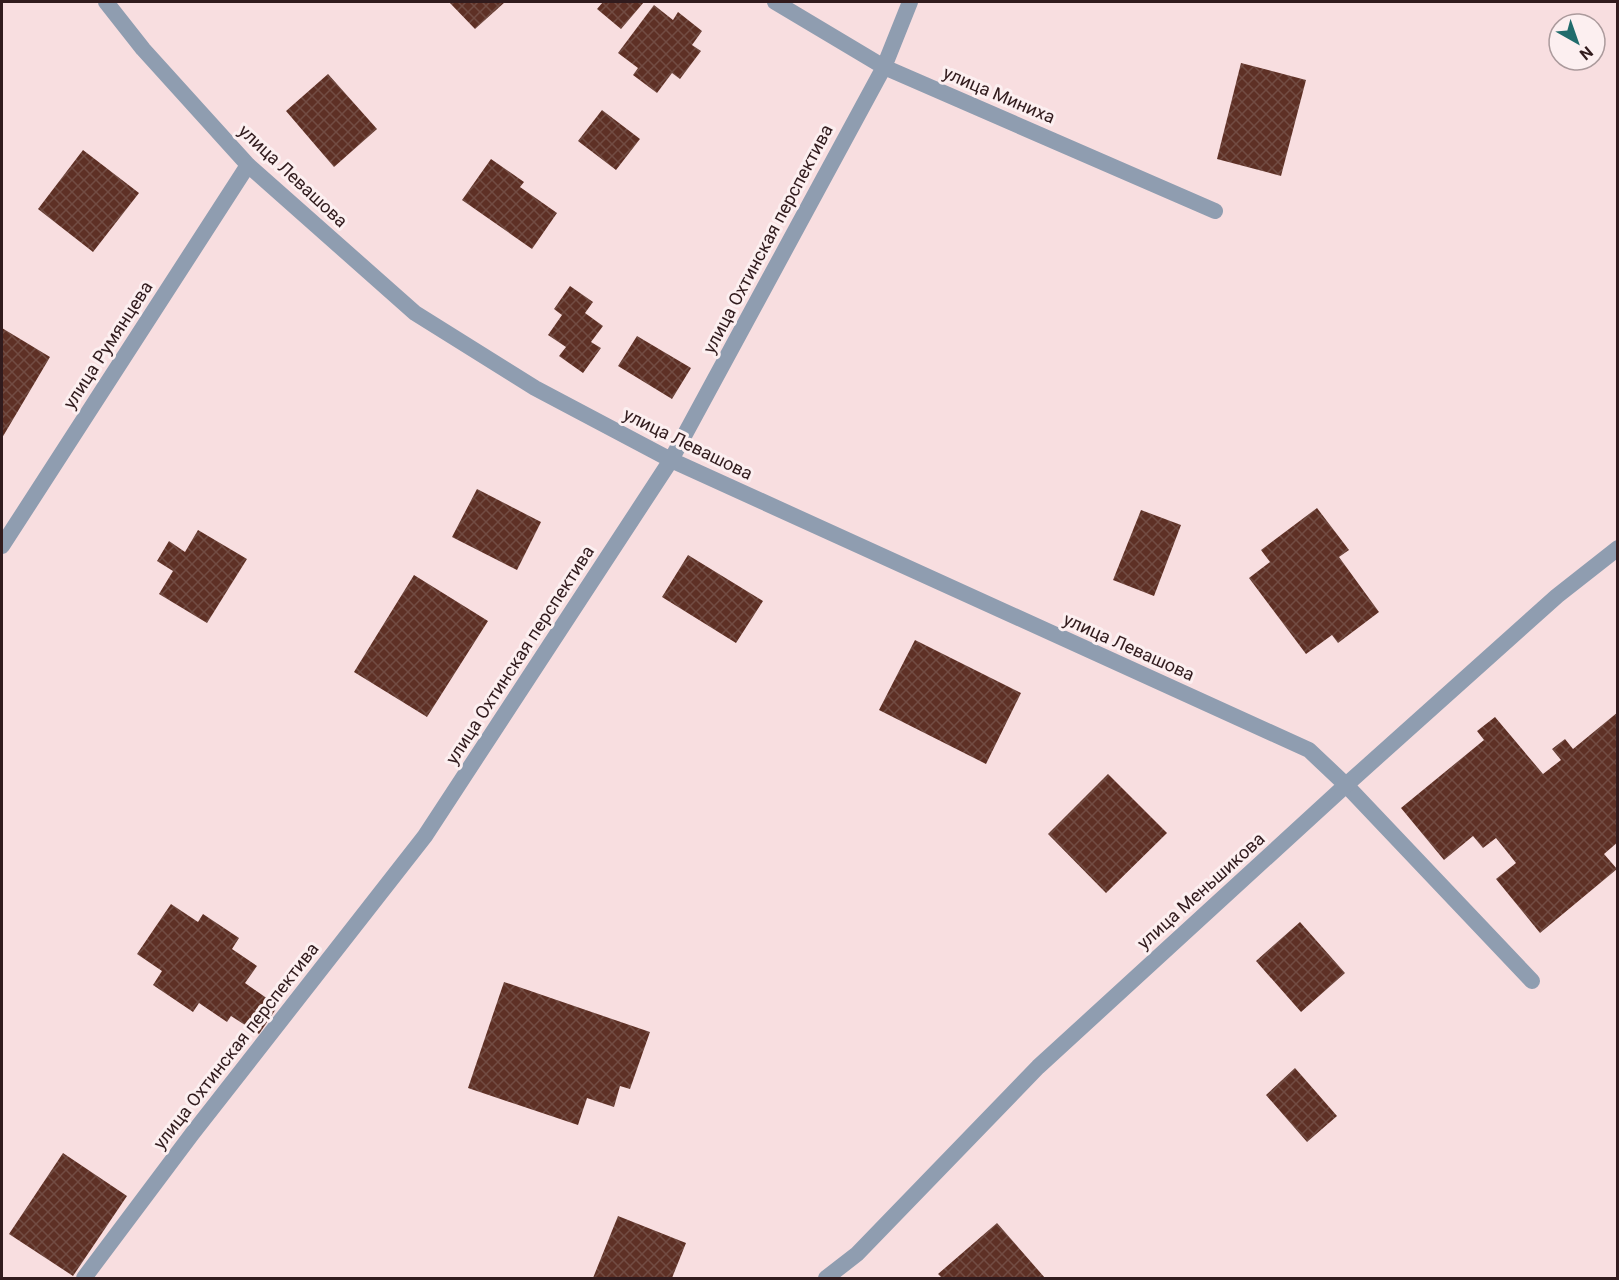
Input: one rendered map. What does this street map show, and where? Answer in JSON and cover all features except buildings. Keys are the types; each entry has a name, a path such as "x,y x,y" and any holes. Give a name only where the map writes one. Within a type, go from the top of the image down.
{"street":[{"name":"улица Левашова","path":"106,2 143,49 248,165 415,313 535,388 671,460 1309,750 1346,785 1532,981"},
{"name":"улица Миниха","path":"775,2 884,67 1215,211"},
{"name":"улица Охтинская перспектива","path":"84,1278 192,1134 425,836 671,460 884,67 910,2"},
{"name":"улица Румянцева","path":"2,546 248,165"},
{"name":"улица Меньшикова","path":"826,1278 857,1254 1038,1067 1346,785 1557,596 1617,548"}]}
